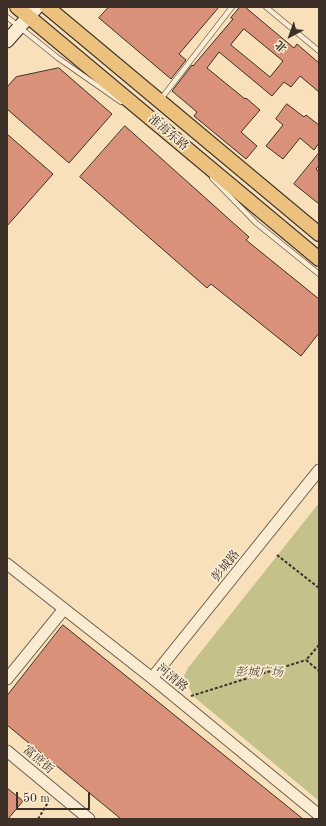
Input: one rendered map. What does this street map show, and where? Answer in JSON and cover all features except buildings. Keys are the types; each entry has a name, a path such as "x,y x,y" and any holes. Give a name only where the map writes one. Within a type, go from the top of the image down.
{"main road":[{"name":"淮海东路","path":"17,7 33,13 157,99 319,234"},
{"name":"淮海东路","path":"33,13 319,259"},
{"path":"7,41 33,13"}],"street":[{"name":"彭城路","path":"152,678 319,470"},
{"name":"河清路","path":"7,564 182,702 319,816"},
{"path":"7,679 64,608"},
{"name":"富庶街","path":"7,751 89,819"}],"lane":[{"path":"157,99 164,96 232,7"},
{"path":"266,7 319,51"},
{"path":"7,17 33,13 58,58 125,105"},
{"path":"206,172 256,223 319,274"}],"path":[{"path":"278,554 319,588"},
{"path":"182,702 188,697 306,660 319,645"},
{"path":"306,660 319,670"},
{"path":"38,819 56,792"}],"green space":[{"name":"彭城广场","path":"319,503 319,801 193,696 184,676 188,668"}]}
